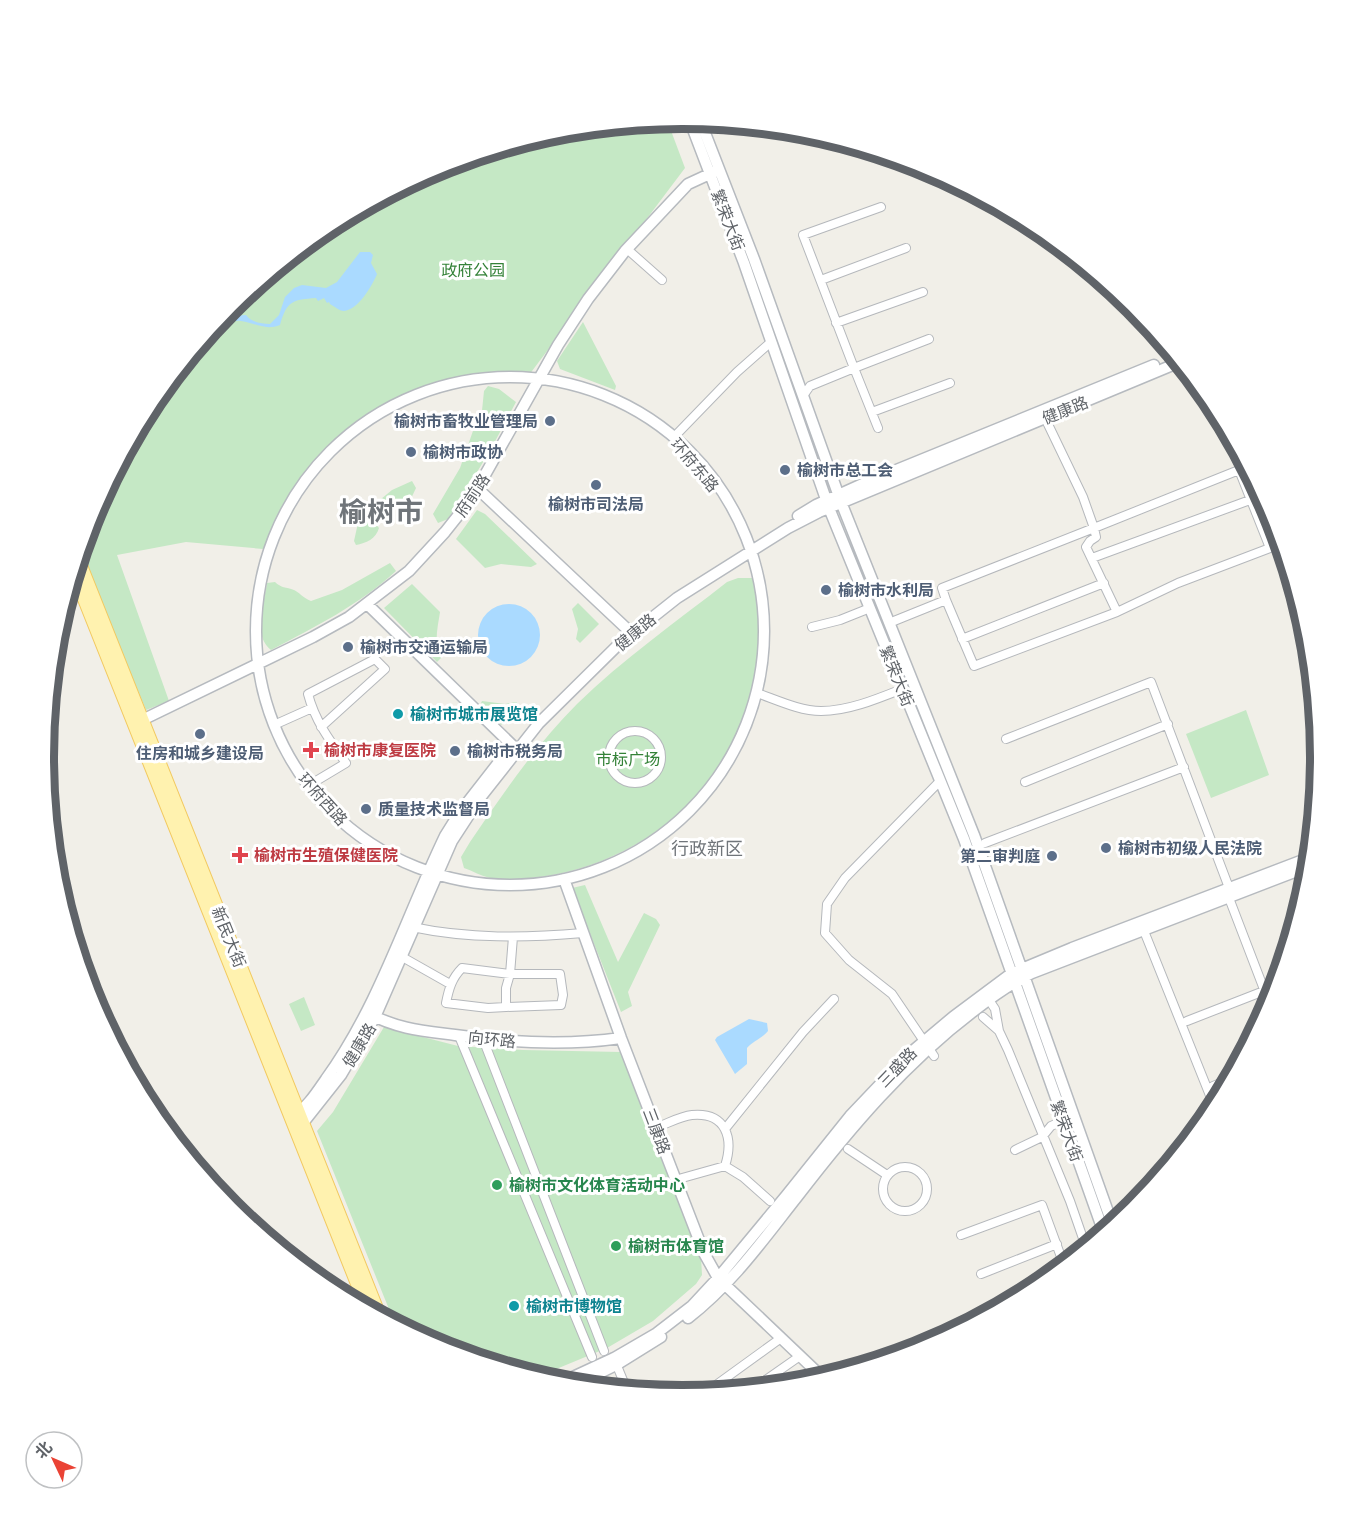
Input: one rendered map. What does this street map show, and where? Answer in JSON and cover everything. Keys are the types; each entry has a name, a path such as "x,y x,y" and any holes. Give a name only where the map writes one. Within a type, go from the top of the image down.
{"main road":[{"name":"繁荣大街","path":"694,129 715,172 803,396 839,498 974,835 1018,975 1069,1119 1101,1224"},
{"name":"繁荣大街","path":"703,130 771,342 828,504 1018,975"},
{"name":"府前路","path":"138,722 313,637 367,604 409,571 426,554 478,489 539,376 588,299 627,249 688,184 715,172"},
{"name":"健康路","path":"296,1120 341,1075 398,954 433,873 445,836 460,812 534,718 627,629 673,595 839,498 1168,360"},
{"name":"健康路","path":"839,498 1045,418 1172,365"},
{"name":"环府东路","path":"342,440 371,417 401,400 434,387 469,379 504,375 539,376 569,382 612,398 651,420 674,437 735,514 752,547 762,587 766,619 765,651 757,693 752,713 740,742 724,770 704,796 682,818"},
{"name":"环府西路","path":"342,440 317,465 296,494 279,525 266,558 258,593 256,628 258,664 265,699 274,725 293,763 310,788 337,818 365,840 395,858 433,873 464,881 506,885 544,883 601,868 630,855 657,838 682,818"},
{"path":"478,489 627,629"},
{"name":"健康路","path":"433,873 480,798 539,723 619,644 677,598 752,547"},
{"name":"新民大街","path":"82,570 138,722 296,1120 362,1297"},
{"name":"新民大街","path":"78,584 138,722"},
{"path":"367,604 512,745"},
{"name":"三盛路","path":"1230,894 1301,861"},
{"name":"三盛路","path":"575,1376 657,1333 722,1282 850,1116 928,1048 1018,975 1142,926 1300,870"},
{"name":"三康路","path":"564,879 621,1038 704,1252 722,1282 814,1371"},
{"name":"三盛路","path":"928,1048 1018,975"},
{"name":"向环路","path":"371,1015 404,1028 483,1039 541,1044 588,1043 621,1038"},
{"name":"繁荣大街","path":"1069,1119 1109,1216"},
{"name":"新民大街","path":"296,1120 375,1305"},
{"path":"585,1377 611,1358"}],"street":[{"path":"878,428 803,235 881,207"},
{"path":"821,280 906,248"},
{"path":"627,249 662,280"},
{"path":"836,323 923,292"},
{"path":"803,396 810,386 929,339"},
{"path":"674,437 736,372 771,342"},
{"path":"872,412 950,383"},
{"path":"1045,418 1083,497 1096,537 1086,547 1117,612"},
{"path":"1239,470 1270,548 1178,583 1117,612 974,666 942,588 1094,528 1239,470"},
{"path":"1092,558 1250,500"},
{"path":"962,639 1104,583"},
{"path":"889,623 946,600"},
{"path":"812,627 840,620 870,608"},
{"path":"310,788 316,781 346,763 321,727 308,694 375,659 385,669 321,727"},
{"path":"1006,739 1151,682 1264,991 1187,1021"},
{"path":"757,693 820,711 874,700 902,689"},
{"path":"274,725 312,708"},
{"path":"1025,782 1168,724"},
{"path":"632,730 646,733 653,738 661,752 658,768 654,774 648,780 632,783 617,777 609,763 613,741 632,730"},
{"path":"985,843 1184,767"},
{"path":"928,1048 892,994 849,960 825,933 827,904 845,878 940,781"},
{"path":"410,926 458,934 513,937 583,933"},
{"path":"1142,926 1210,1096"},
{"path":"506,1007 506,988 510,974 513,937"},
{"path":"398,954 450,984"},
{"path":"462,968 510,974 560,974 563,995 561,1005 488,1008 446,1003 450,984 462,968"},
{"path":"725,1129 803,1032 834,999"},
{"path":"989,1000 994,1009 999,1031 1083,1239"},
{"path":"983,1017 999,1031"},
{"path":"459,1036 592,1357"},
{"path":"483,1039 611,1358 623,1382"},
{"path":"1213,1086 1218,1084"},
{"path":"655,1128 690,1115 711,1116 725,1129 729,1138 729,1153 725,1166"},
{"path":"1015,1150 1042,1137 1051,1126 1069,1119"},
{"path":"848,1149 887,1175"},
{"path":"675,1180 725,1166 743,1177 770,1201"},
{"path":"900,1167 915,1168 926,1179 928,1187 924,1201 911,1210 899,1210 893,1207 884,1196 883,1189 887,1175 900,1167"},
{"path":"961,1235 1042,1205 1061,1257"},
{"path":"981,1274 1057,1244"},
{"path":"717,1384 781,1338"},
{"path":"766,1380 800,1356"}],"green space":[{"name":"政府公园","path":"670,129 685,168 529,375 498,376 436,388 379,413 353,430 329,451 309,476 263,549 186,542 117,555 169,701 146,710 85,563 102,517 138,443 160,408 210,343 268,285 300,259 368,213 404,194 480,162 519,150 600,134"},
{"path":"583,322 616,386 615,390 560,369 557,361"},
{"path":"488,386 499,389 516,402 492,447 448,519 438,523 433,514 460,468 474,428 480,430 484,391"},
{"path":"412,481 416,488 407,507 401,508 381,499 392,490"},
{"path":"477,510 485,514 537,564 531,567 501,564 485,568 456,539"},
{"path":"366,513 379,528 370,540 356,545 354,541 358,523"},
{"path":"390,563 396,571 352,605 271,650 265,644 261,619 267,583 275,582 296,591 311,601 342,590"},
{"name":"市标广场","path":"738,578 760,578 766,635 761,678 756,695 747,708 722,760 685,808 646,838 602,861 579,869 555,875 505,880 487,877 464,868 461,857 494,806 547,736 577,704 631,656 727,582"},
{"path":"412,584 440,612 437,641 441,658 437,662 384,608"},
{"path":"578,603 599,624 580,643 576,639 578,629 572,609"},
{"path":"482,701 505,704 516,702 522,707 501,725 480,705"},
{"path":"1246,710 1269,775 1211,798 1186,734"},
{"path":"585,885 618,962 644,913 656,919 660,925 628,992 632,1006 621,1012 572,888"},
{"path":"304,997 315,1025 301,1031 289,1004"},
{"name":"榆树市文化体育活动中心","path":"384,1027 458,1046 621,1052 701,1257 702,1275 696,1284 653,1321 607,1348 551,1371 480,1352 442,1337 391,1313 317,1131 333,1112"}],"water":[{"path":"360,252 370,252 373,255 371,263 377,274 364,297 349,310 340,310 329,302 327,303 324,298 318,301 316,298 292,303 285,311 280,325 275,327 239,321 229,323 235,317 246,315 254,321 270,324 279,315 285,297 294,288 302,285 326,288 337,282"},
{"path":"509,604 531,613 540,635 531,657 509,666 487,657 478,635 487,613"},
{"path":"749,1019 767,1023 768,1031 747,1048 747,1064 735,1074 715,1040"}],"place":[{"name":"榆树市畜牧业管理局","path":"550,421"},
{"name":"榆树市政协","path":"411,452"},
{"name":"榆树市总工会","path":"785,470"},
{"name":"榆树市司法局","path":"596,485"},
{"name":"榆树市水利局","path":"826,590"},
{"name":"榆树市交通运输局","path":"348,647"},
{"name":"榆树市城市展览馆","path":"398,714"},
{"name":"住房和城乡建设局","path":"200,734"},
{"name":"榆树市康复医院","path":"311,750"},
{"name":"榆树市税务局","path":"455,751"},
{"name":"质量技术监督局","path":"366,809"},
{"name":"榆树市初级人民法院","path":"1106,848"},
{"name":"榆树市生殖保健医院","path":"240,855"},
{"name":"第二审判庭","path":"1052,856"},
{"name":"榆树市文化体育活动中心","path":"497,1185"},
{"name":"榆树市体育馆","path":"616,1246"},
{"name":"榆树市博物馆","path":"514,1306"}],"district":[{"name":"榆树市","path":"381,511"},
{"name":"行政新区","path":"707,848"}]}
